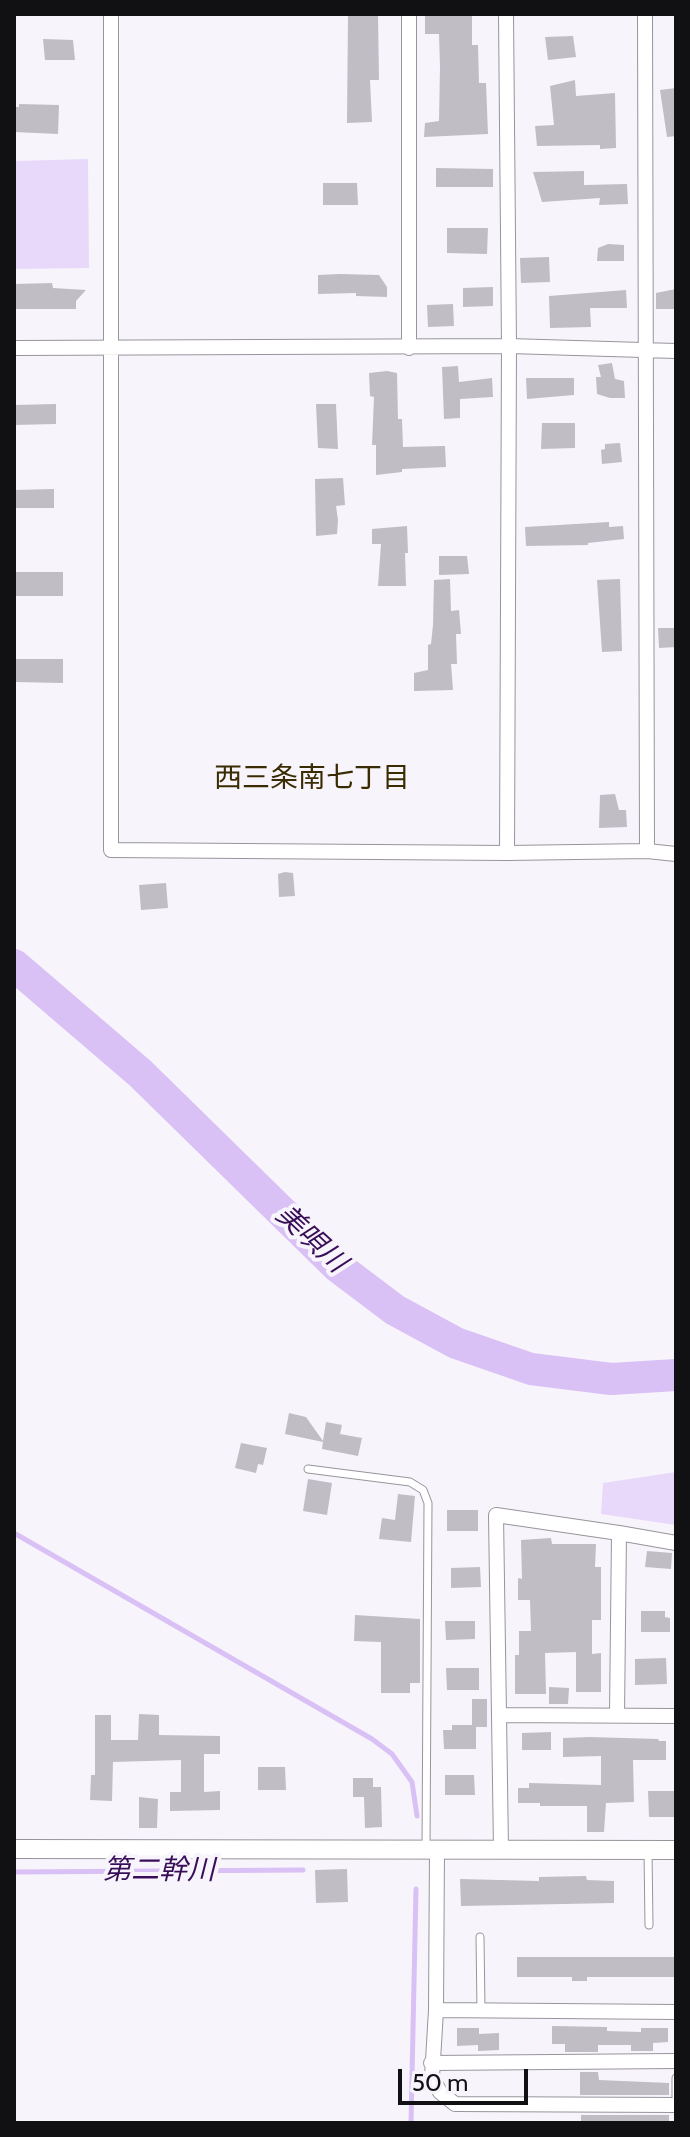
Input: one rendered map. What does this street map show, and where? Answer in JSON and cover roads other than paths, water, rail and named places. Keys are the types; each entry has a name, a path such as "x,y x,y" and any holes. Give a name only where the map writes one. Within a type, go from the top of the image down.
{"street":[{"path":"111,14 111,850 647,851 676,854"},
{"path":"409,14 409,348"},
{"path":"506,14 509,346 507,853"},
{"path":"645,14 647,851"},
{"path":"14,348 509,346 676,351"},
{"path":"501,1849 496,1515 676,1543"},
{"path":"617,1715 619,1533"},
{"path":"499,1715 676,1716"},
{"path":"432,1848 436,2010 431,2063 432,2077 440,2092 455,2104 676,2105"},
{"path":"14,1849 676,1850"},
{"path":"436,2010 676,2012"},
{"path":"431,2063 676,2061"}],"lane":[{"path":"308,1469 410,1482 423,1490 428,1503 432,1848"},
{"path":"648,1851 649,1925"},
{"path":"480,1937 481,2011"},
{"path":"676,2078 676,2105"}],"waterway":[{"name":"美唄川","path":"14,965 140,1073 338,1267 395,1310 456,1343 531,1369 611,1379 676,1375"},
{"path":"14,1533 372,1739 392,1754 412,1782 417,1816"},
{"name":"第二幹川","path":"14,1872 303,1870"},
{"path":"411,2123 416,1889"}],"district":[{"name":"西三条南七丁目","path":"312,779"}]}
